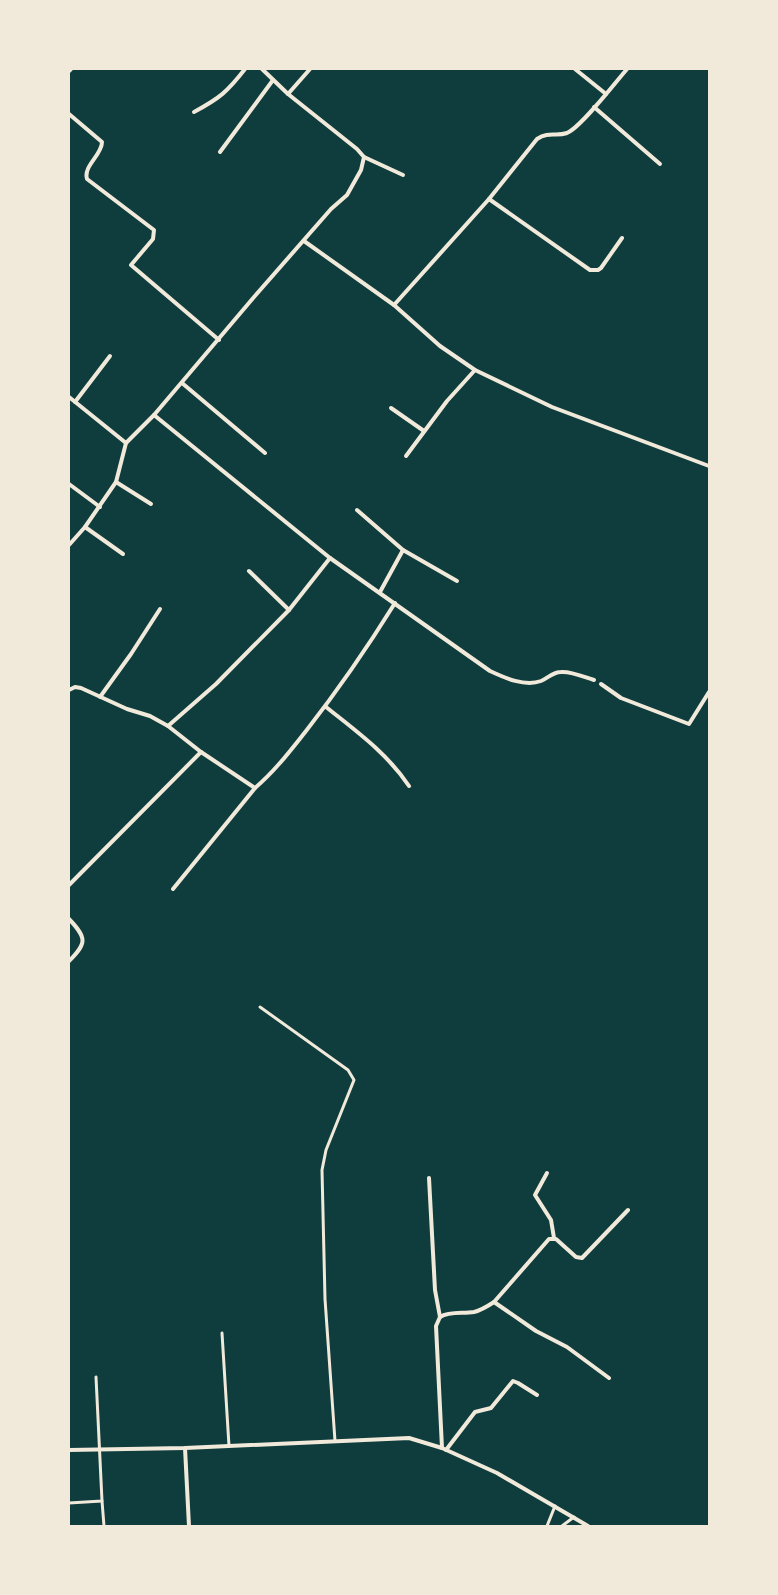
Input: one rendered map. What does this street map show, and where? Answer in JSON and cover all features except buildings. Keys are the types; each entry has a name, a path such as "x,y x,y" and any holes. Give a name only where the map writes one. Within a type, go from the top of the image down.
{"street":[{"path":"194,112 218,99 246,69"},
{"path":"262,69 288,94 357,149 364,157 404,175"},
{"path":"288,94 310,69"},
{"path":"575,69 606,94"},
{"path":"394,305 489,199 538,139 547,134 568,132 594,107 627,69"},
{"path":"220,152 273,80"},
{"path":"594,107 660,164"},
{"path":"69,114 102,142 102,148 86,173 86,179 154,230 153,240 131,265 219,340"},
{"path":"69,544 85,527 116,482 126,443 154,415 331,209 346,195 361,170 364,157"},
{"path":"489,199 590,270 598,270 601,268 622,238"},
{"path":"304,241 394,305 440,346 475,370 552,407 709,466"},
{"path":"75,402 110,356"},
{"path":"406,456 424,431 475,370"},
{"path":"182,383 265,453"},
{"path":"69,397 126,443"},
{"path":"391,408 424,431"},
{"path":"154,415 330,558 498,675 527,683 541,681 556,672 562,672 594,680"},
{"path":"116,482 151,504"},
{"path":"69,484 100,507"},
{"path":"357,510 403,550 457,581"},
{"path":"85,527 123,554"},
{"path":"380,592 403,550"},
{"path":"168,726 216,684 289,610 330,558"},
{"path":"249,571 289,610"},
{"path":"173,889 255,788 269,777 326,707 356,664 395,603"},
{"path":"100,697 131,654 160,609"},
{"path":"601,684 622,698 689,724 709,692"},
{"path":"69,690 76,687 81,688 127,709 150,716 168,726 202,752 255,788"},
{"path":"326,707 381,751 398,769 410,786"},
{"path":"69,885 202,752"},
{"path":"69,919 81,932 83,937 81,948 69,961"},
{"path":"546,1173 534,1195 551,1220 554,1238 576,1258 582,1258 628,1210"},
{"path":"428,1178 435,1290 440,1317 436,1326 444,1449"},
{"path":"440,1317 446,1314 474,1312 494,1302 548,1240 554,1238"},
{"path":"494,1302 536,1331 567,1347 609,1378"},
{"path":"444,1449 475,1412 491,1408 513,1381 537,1395"},
{"path":"69,1450 185,1448 409,1438 444,1449 498,1473 588,1526"},
{"path":"185,1448 189,1526"}],"lane":[{"path":"260,1007 348,1070 354,1080 326,1150 322,1170 325,1299 336,1442"},
{"path":"222,1334 229,1446"},
{"path":"96,1377 104,1526"},
{"path":"69,1502 102,1501"},
{"path":"548,1526 555,1506"},
{"path":"562,1526 574,1517"}]}
